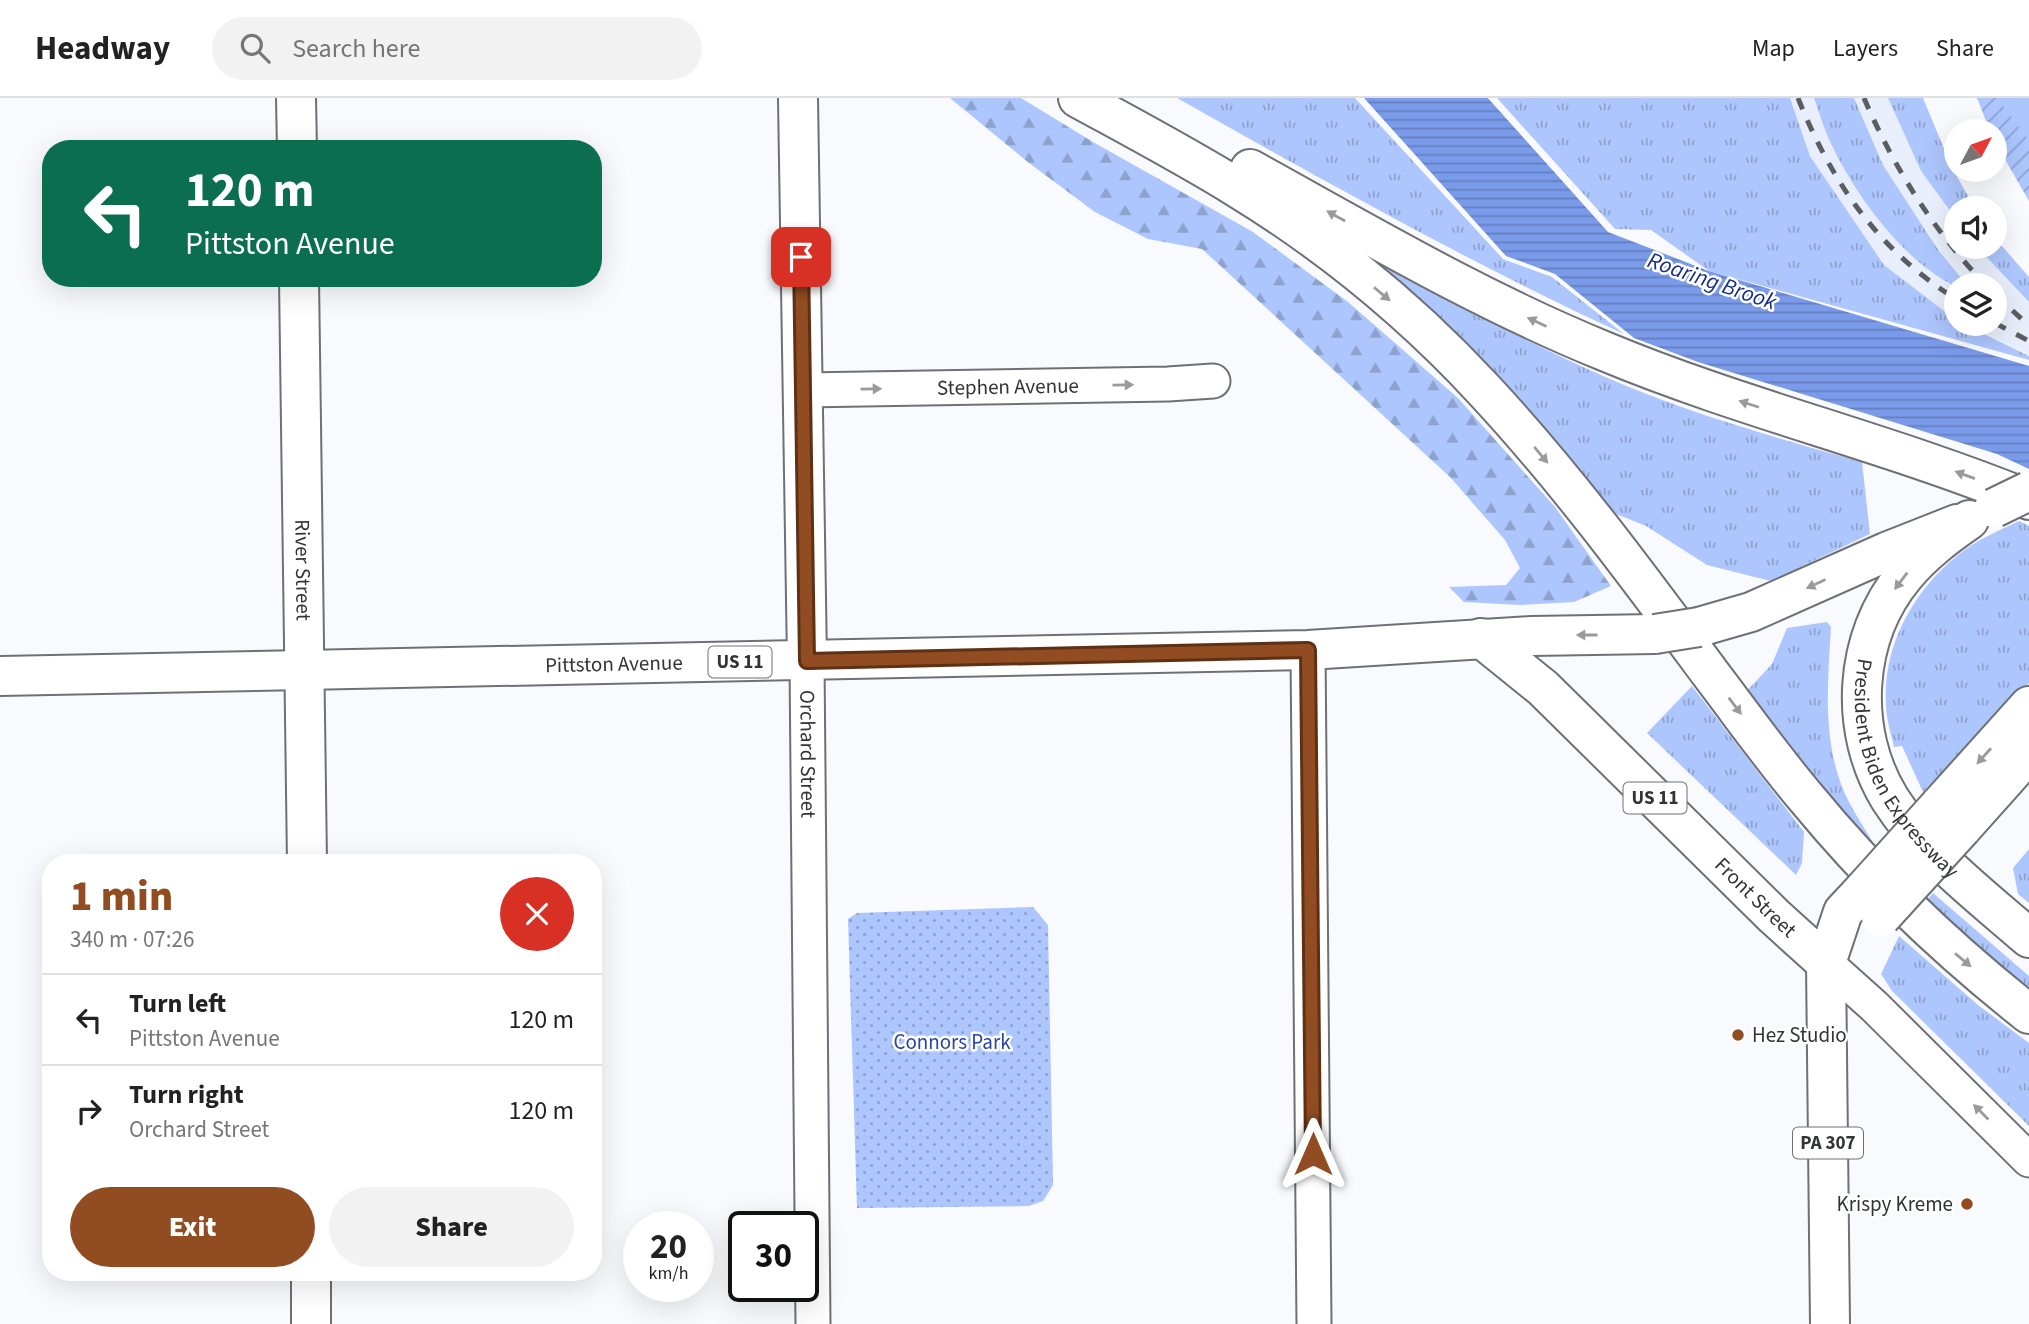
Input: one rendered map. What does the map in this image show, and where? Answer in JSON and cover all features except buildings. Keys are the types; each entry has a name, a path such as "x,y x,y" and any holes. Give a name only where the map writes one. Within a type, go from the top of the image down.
{"main road":[{"path":"296,98 297,140"},
{"name":"Orchard Street","path":"799,98 807,661"},
{"path":"1078,98 1202,167 1272,210 1346,264 1424,331 1489,396 1582,504 1774,758 1845,843 1879,881 1940,940 2029,1014"},
{"path":"1122,98 1434,271 1544,325 1667,375 1964,474 1997,509"},
{"name":"River Street","path":"299,287 307,854"},
{"name":"President Biden Expressway","path":"2029,491 1945,536 1904,575 1884,608 1869,645 1861,700 1869,753 1878,778 1891,801 1954,873 2029,938"},
{"name":"US 11","path":"1480,638 1655,634 1699,627 1763,607 1886,552 1997,509"},
{"name":"Pittston Avenue","path":"0,676 1308,650 1480,638"},
{"name":"Front Street","path":"1480,638 1543,688 1774,916 1826,963"},
{"name":"PA 307","path":"1830,1324 1826,963 1843,912 1870,906 1950,817 2029,706"},
{"path":"1950,817 2029,753"},
{"path":"311,1281 311,1324"}],"street":[{"name":"Stephen Avenue","path":"803,390 1213,381"},
{"path":"1308,650 1314,1324"},
{"name":"Orchard Street","path":"807,661 813,1324"},
{"name":"Front Street","path":"1826,963 1874,1006 2029,1160"}],"shaded area":[{"path":"1790,98 1814,98 1832,147 1944,279 1944,311 1884,265 1810,156"},
{"path":"1854,98 1888,98 1921,171 1944,203 1944,257 1883,165"},
{"path":"1945,259 1988,259 2002,273 1955,273"},
{"path":"2007,279 2029,302 2029,355 1990,336 2007,336"}],"green space":[{"path":"950,98 1021,98 1253,232 1348,302 1458,398 1555,507 1611,586 1574,602 1520,605 1464,602 1449,587 1506,585 1520,568 1505,540 1450,477 1202,249 1148,239 1095,212 1029,163"},
{"path":"1177,98 1355,98 1503,259 1552,277 1624,334 1454,250"},
{"path":"1497,98 1790,98 1810,156 1884,265 1944,311 1944,336 1988,336 2029,356 2029,360 1709,271 1651,230 1615,229"},
{"path":"1814,98 1854,98 1883,165 1944,259 1957,273 1944,273 1944,280 1918,262 1901,245 1856,188 1828,136"},
{"path":"1888,98 1923,98 1944,149 1944,182 1960,182 1968,196 1944,196 1944,203 1921,171"},
{"path":"1977,98 2029,98 2029,201 2007,163 2007,119 1985,119"},
{"path":"1997,98 2029,98 2029,141"},
{"path":"2007,252 2029,277 2029,302 2007,279 2007,273 2002,273 1988,259 2007,259"},
{"path":"1370,255 1514,334 1603,376 1699,413 1862,462 1870,534 1771,581 1707,565 1646,526 1606,510 1367,261"},
{"path":"2019,521 2029,526 2029,683 1923,792 1902,746 1894,747 1888,721 1886,683 1895,642 1914,603 1942,569 1972,545"},
{"path":"1827,622 1831,627 1828,709 1832,749 1843,789 1872,841 1870,846 1742,696 1772,664 1787,628"},
{"path":"1692,686 1804,832 1802,863 1796,875 1647,733"},
{"path":"2029,849 2029,903 2018,894 2013,868"},
{"path":"1933,893 2029,976 2029,995 1926,901"},
{"name":"Connors Park","path":"1033,907 1048,925 1053,1185 1043,1201 1029,1206 857,1208 848,919 857,913"},
{"path":"1899,936 1978,1005 2029,1043 2029,1126 1892,991 1881,974"}],"water":[{"name":"Roaring Brook","path":"1364,98 1488,98 1608,232 1709,271 2029,366 2029,469 1997,454 1698,362 1634,338 1555,274 1506,256"}],"pier":[{"path":"1488,98 1492,98 1610,229 1697,263 1709,271 1608,231"}],"railway":[{"path":"1798,98 1826,158 1860,212 1903,259 1944,291"},
{"path":"1864,98 1916,197 1975,273"},
{"path":"2007,305 2029,326"},
{"path":"2007,329 2029,341"}],"place":[{"name":"Hez Studio","path":"1738,1035"},
{"name":"Krispy Kreme","path":"1967,1204"}],"route":[{"path":"801,257 807,661 1308,650 1313,1154"}]}
